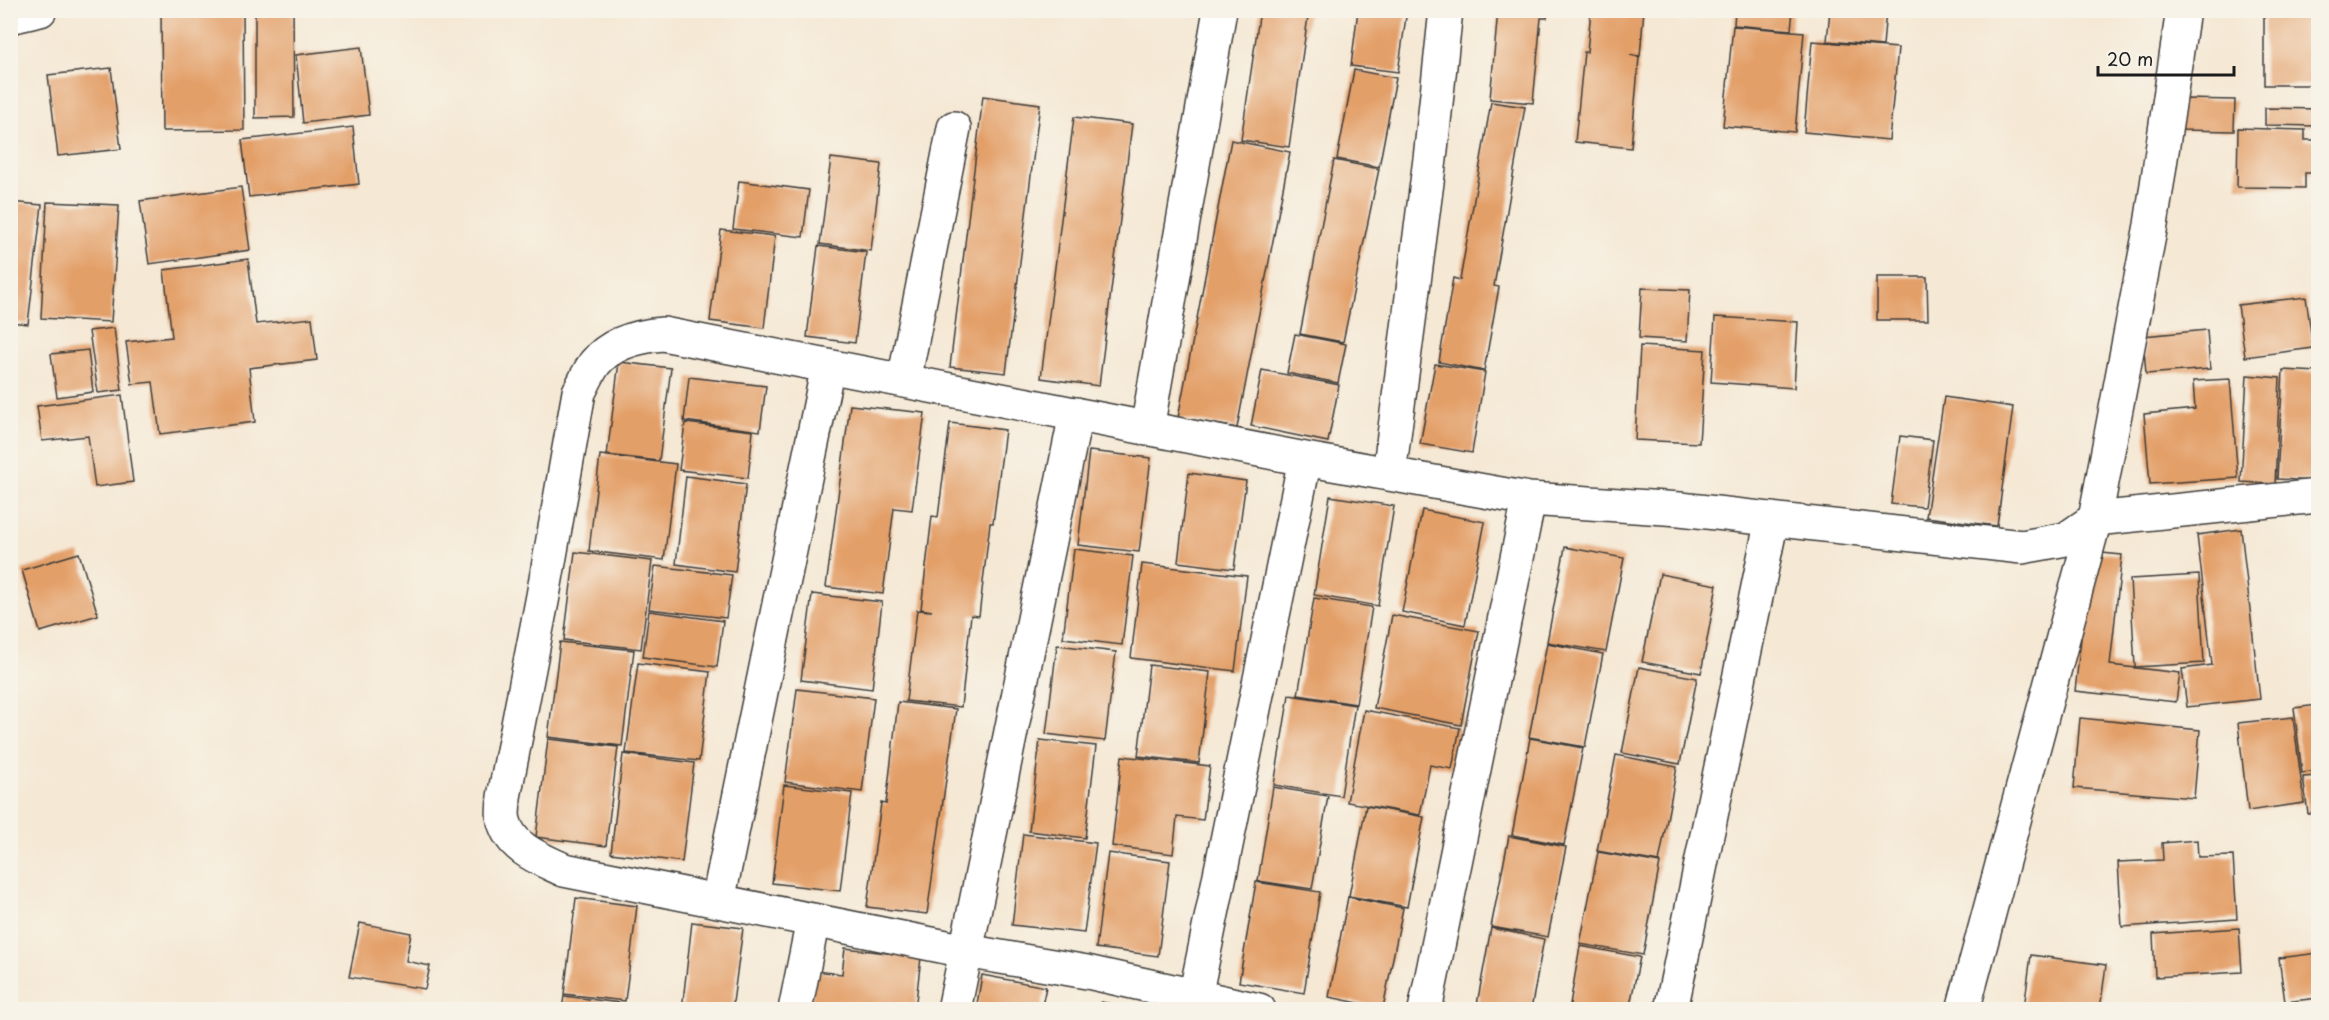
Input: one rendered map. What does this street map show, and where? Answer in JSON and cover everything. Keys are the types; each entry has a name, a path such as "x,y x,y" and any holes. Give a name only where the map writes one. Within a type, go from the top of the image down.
{"street":[{"path":"10,17 40,10"},
{"path":"1147,429 1220,10"},
{"path":"1389,474 1430,159 1446,10"},
{"path":"1963,1010 2095,519 2151,225 2183,10"},
{"path":"904,381 954,128"},
{"path":"1258,1010 1087,972 966,951 564,870 530,854 513,841 504,820 504,797 579,392 596,362 617,345 639,336 663,334 1147,429 1529,499 1680,509 2022,547 2066,540 2095,519 2319,496"},
{"path":"718,901 828,366"},
{"path":"954,1010 1076,414"},
{"path":"1195,997 1305,459"},
{"path":"1425,1010 1529,499"},
{"path":"1671,1010 1772,519"},
{"path":"795,1010 813,920"}],"building":[{"path":"161,10 243,10 244,130 162,131"},
{"path":"255,10 293,10 294,117 255,118"},
{"path":"1260,10 1309,10 1289,147 1241,140"},
{"path":"1358,10 1407,10 1398,72 1351,66"},
{"path":"1498,10 1548,10 1547,18 1541,18 1533,103 1490,99"},
{"path":"1591,10 1644,10 1640,56 1630,55 1639,57 1631,148 1575,142 1584,52 1587,52"},
{"path":"1735,10 1793,10 1791,30 1734,25"},
{"path":"1830,10 1886,10 1883,46 1827,41"},
{"path":"2264,15 2318,16 2318,85 2264,85"},
{"path":"1733,26 1804,32 1795,132 1723,126"},
{"path":"1812,41 1898,48 1889,140 1804,132"},
{"path":"361,47 369,115 303,123 296,55"},
{"path":"111,68 121,149 58,156 48,75"},
{"path":"1354,70 1396,78 1379,167 1337,159"},
{"path":"983,96 1040,104 1006,373 950,367"},
{"path":"2182,99 2235,100 2234,131 2180,130"},
{"path":"1491,102 1525,107 1494,286 1499,287 1484,371 1439,362 1453,278 1460,280"},
{"path":"2265,108 2318,109 2318,126 2265,125"},
{"path":"1074,117 1132,124 1099,386 1041,378"},
{"path":"353,127 359,184 249,197 242,140"},
{"path":"2238,128 2305,130 2305,140 2318,140 2318,173 2305,173 2305,188 2237,187"},
{"path":"1231,140 1290,152 1237,428 1178,418"},
{"path":"831,158 881,164 871,251 820,244"},
{"path":"1334,160 1379,169 1343,342 1300,334"},
{"path":"739,181 809,190 803,237 733,229"},
{"path":"241,187 250,250 149,264 140,201"},
{"path":"10,202 42,205 28,324 10,322"},
{"path":"47,202 119,205 111,322 41,318"},
{"path":"721,230 775,236 764,328 710,321"},
{"path":"818,246 866,252 855,343 807,337"},
{"path":"248,259 256,324 312,318 317,360 249,368 255,422 160,434 153,382 132,384 126,342 172,337 164,270"},
{"path":"1877,277 1927,277 1928,320 1877,320"},
{"path":"1642,288 1690,290 1687,341 1639,338"},
{"path":"2306,297 2313,348 2245,357 2238,305"},
{"path":"1715,317 1798,322 1794,388 1711,382"},
{"path":"114,328 122,390 98,393 89,331"},
{"path":"2207,330 2210,369 2146,374 2143,336"},
{"path":"1295,334 1346,344 1338,383 1287,373"},
{"path":"1640,346 1705,350 1699,443 1635,440"},
{"path":"88,350 93,392 57,397 51,354"},
{"path":"619,362 671,368 659,461 607,455"},
{"path":"1435,364 1485,372 1472,453 1420,444"},
{"path":"1262,370 1339,385 1328,442 1251,426"},
{"path":"2283,370 2318,372 2318,454 2316,454 2315,481 2277,479"},
{"path":"2247,375 2280,378 2275,484 2241,482"},
{"path":"689,377 766,386 760,431 684,421"},
{"path":"2230,379 2238,478 2150,484 2144,414 2195,409 2193,381"},
{"path":"122,395 133,482 95,487 88,436 42,441 37,406"},
{"path":"1944,397 2013,407 1997,526 1926,517"},
{"path":"850,405 925,413 912,510 894,508 883,594 826,587"},
{"path":"685,423 753,431 748,478 679,470"},
{"path":"950,423 1005,430 993,523 990,523 979,616 971,615 961,707 906,701 917,610 932,611 921,609 932,516 938,517"},
{"path":"1900,436 1933,440 1924,507 1891,504"},
{"path":"1089,451 1151,458 1139,552 1078,545"},
{"path":"600,455 676,464 664,560 589,551"},
{"path":"1189,473 1246,481 1234,569 1178,562"},
{"path":"686,476 746,484 735,572 676,564"},
{"path":"1330,496 1394,506 1378,606 1314,595"},
{"path":"1422,510 1485,522 1465,625 1402,612"},
{"path":"2241,529 2260,699 2187,707 2182,669 2212,665 2197,535"},
{"path":"1565,547 1624,558 1606,652 1547,642"},
{"path":"1074,549 1133,556 1122,645 1063,638"},
{"path":"575,552 652,561 641,649 564,640"},
{"path":"2091,552 2122,555 2110,665 2180,673 2176,702 2075,691"},
{"path":"79,553 98,615 40,632 22,570"},
{"path":"1142,564 1247,576 1235,671 1131,658"},
{"path":"655,566 732,575 726,618 649,609"},
{"path":"1660,574 1717,585 1701,673 1642,662"},
{"path":"2199,575 2204,663 2135,667 2130,579"},
{"path":"812,594 882,602 872,689 801,680"},
{"path":"1314,598 1372,607 1356,704 1298,695"},
{"path":"649,611 723,621 717,667 643,657"},
{"path":"1392,615 1479,631 1461,725 1374,708"},
{"path":"560,642 634,650 622,746 548,737"},
{"path":"1547,643 1603,654 1585,747 1529,737"},
{"path":"1057,645 1116,652 1105,741 1046,734"},
{"path":"638,663 710,672 699,761 626,753"},
{"path":"1149,665 1210,672 1199,763 1138,756"},
{"path":"1639,667 1697,678 1680,764 1622,753"},
{"path":"797,689 874,698 862,792 785,782"},
{"path":"1289,695 1355,705 1341,796 1274,785"},
{"path":"898,702 956,709 927,914 867,907 881,803 886,804"},
{"path":"2318,705 2318,771 2302,773 2294,708"},
{"path":"1364,710 1460,728 1452,769 1430,765 1420,815 1347,802"},
{"path":"2293,717 2304,803 2248,811 2238,723"},
{"path":"2080,718 2200,730 2194,798 2074,788"},
{"path":"1530,738 1583,748 1564,845 1512,835"},
{"path":"548,739 618,747 606,846 536,837"},
{"path":"1040,740 1096,746 1085,838 1029,831"},
{"path":"623,754 694,763 682,862 611,853"},
{"path":"1616,755 1677,767 1659,862 1597,851"},
{"path":"1122,756 1210,766 1203,820 1177,817 1173,854 1112,846"},
{"path":"2318,776 2318,812 2308,814 2303,777"},
{"path":"784,785 852,793 840,891 772,883"},
{"path":"1273,787 1328,796 1312,889 1258,881"},
{"path":"1366,806 1424,817 1407,907 1349,896"},
{"path":"1023,834 1096,843 1084,933 1012,925"},
{"path":"1509,836 1566,847 1548,937 1491,927"},
{"path":"2197,840 2198,857 2233,856 2237,919 2122,927 2118,862 2163,860 2162,843"},
{"path":"1598,852 1660,863 1643,955 1580,944"},
{"path":"1108,853 1170,861 1158,956 1096,948"},
{"path":"1256,882 1320,892 1304,993 1239,982"},
{"path":"1348,897 1403,908 1383,1008 1329,997"},
{"path":"576,898 637,906 625,1001 564,994"},
{"path":"692,922 743,928 732,1010 682,1010"},
{"path":"360,923 411,933 406,961 430,966 425,989 349,977"},
{"path":"1491,928 1544,939 1531,1010 1476,1010"},
{"path":"2239,928 2242,972 2155,977 2153,934"},
{"path":"1580,946 1640,957 1629,1010 1569,1010"},
{"path":"845,948 921,957 915,1010 880,1007 879,1010 810,1010 815,971 842,974"},
{"path":"2318,953 2318,998 2285,1002 2279,958"},
{"path":"2031,955 2106,965 2100,1010 2024,1008"},
{"path":"982,975 1046,987 1041,1010 976,1010"},
{"path":"564,996 620,1003 619,1010 562,1010"},
{"path":"1101,1002 1132,1008 1131,1010 1100,1010"}]}
